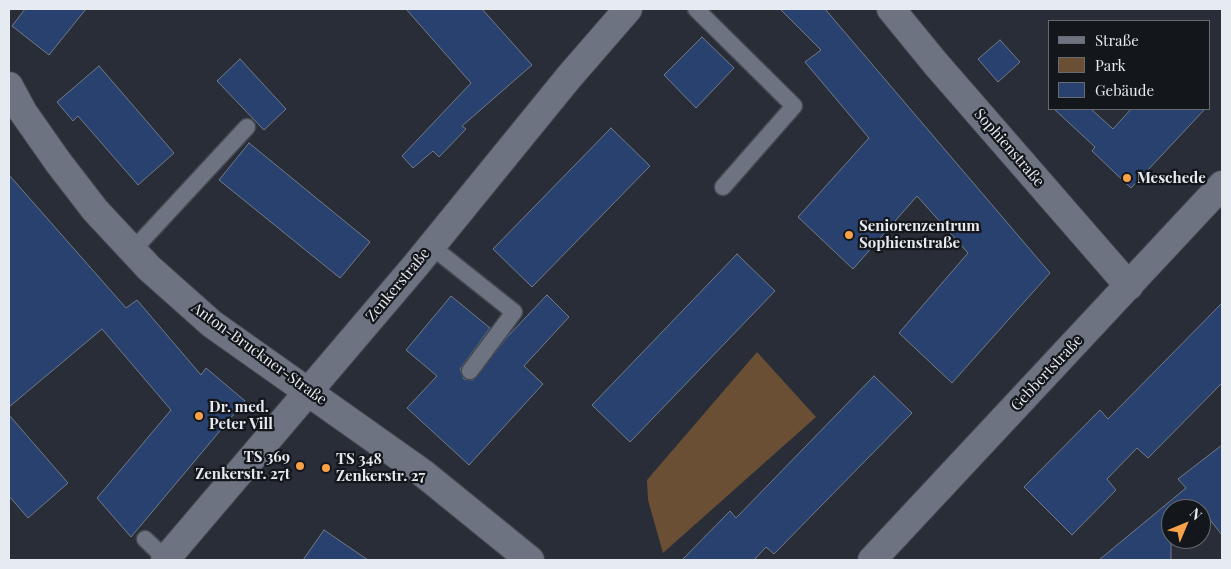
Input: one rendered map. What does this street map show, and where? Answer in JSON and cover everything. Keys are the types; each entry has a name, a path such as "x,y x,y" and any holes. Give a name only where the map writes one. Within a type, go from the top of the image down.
{"street":[{"name":"Zenkerstraße","path":"165,560 431,246 569,77 628,9"},
{"name":"Sophienstraße","path":"891,9 943,72 1129,286"},
{"name":"Anton-Bruckner-Straße","path":"9,86 22,112 58,162 95,210 149,268 212,324 424,474 530,560"},
{"name":"Gebbertstraße","path":"872,560 1221,189"}],"lane":[{"path":"696,9 794,106 723,187"},
{"path":"133,250 247,126"},
{"path":"431,246 514,312 470,371"},
{"path":"145,539 165,560"}],"green space":[{"path":"757,352 816,417 663,553 648,500 647,480"}],"building":[{"path":"25,9 86,9 49,55 12,26"},
{"path":"406,9 482,9 532,65 462,126 466,129 439,157 433,151 413,168 402,156 471,83"},
{"name":"Seniorenzentrum Sophienstraße","path":"780,9 825,9 1050,273 952,383 899,333 968,253 917,196 853,269 798,217 869,138 805,62 821,50"},
{"path":"702,37 734,68 696,108 664,75"},
{"path":"1000,40 1020,62 998,82 978,59"},
{"path":"240,59 286,109 264,130 217,81"},
{"path":"99,66 174,153 138,185 78,116 73,121 57,102"},
{"path":"1055,110 1092,110 1113,129 1130,110 1204,110 1131,188 1092,151 1095,147"},
{"path":"611,128 650,166 532,287 493,249"},
{"path":"249,143 370,242 340,278 219,180"},
{"path":"9,175 126,308 137,300 201,375 206,368 245,401 131,537 97,498 171,410 102,329 9,407"},
{"path":"737,254 775,291 630,442 592,405"},
{"path":"547,295 569,317 524,366 543,384 469,465 407,408 437,376 406,350 451,296 490,328 460,369 464,379 473,380 508,336"},
{"path":"1222,303 1222,383 1148,458 1137,448 1107,479 1116,490 1072,535 1024,487 1100,410 1108,419"},
{"path":"874,376 912,413 774,554 766,547 754,560 682,560 730,511 736,518"},
{"path":"9,415 68,483 28,518 9,496"},
{"path":"1222,445 1222,535 1211,521 1211,499 1173,499 1186,488 1178,479"},
{"path":"1161,509 1161,549 1171,549 1171,560 1099,560"},
{"path":"324,530 368,560 303,560"}],"place":[{"name":"Meschede","path":"1127,178"},
{"name":"Seniorenzentrum Sophienstraße","path":"849,235"},
{"name":"Dr. med. Peter Vill","path":"199,416"},
{"name":"TS 369 Zenkerstr. 27t","path":"300,466"},
{"name":"TS 348 Zenkerstr. 27","path":"326,468"}]}
